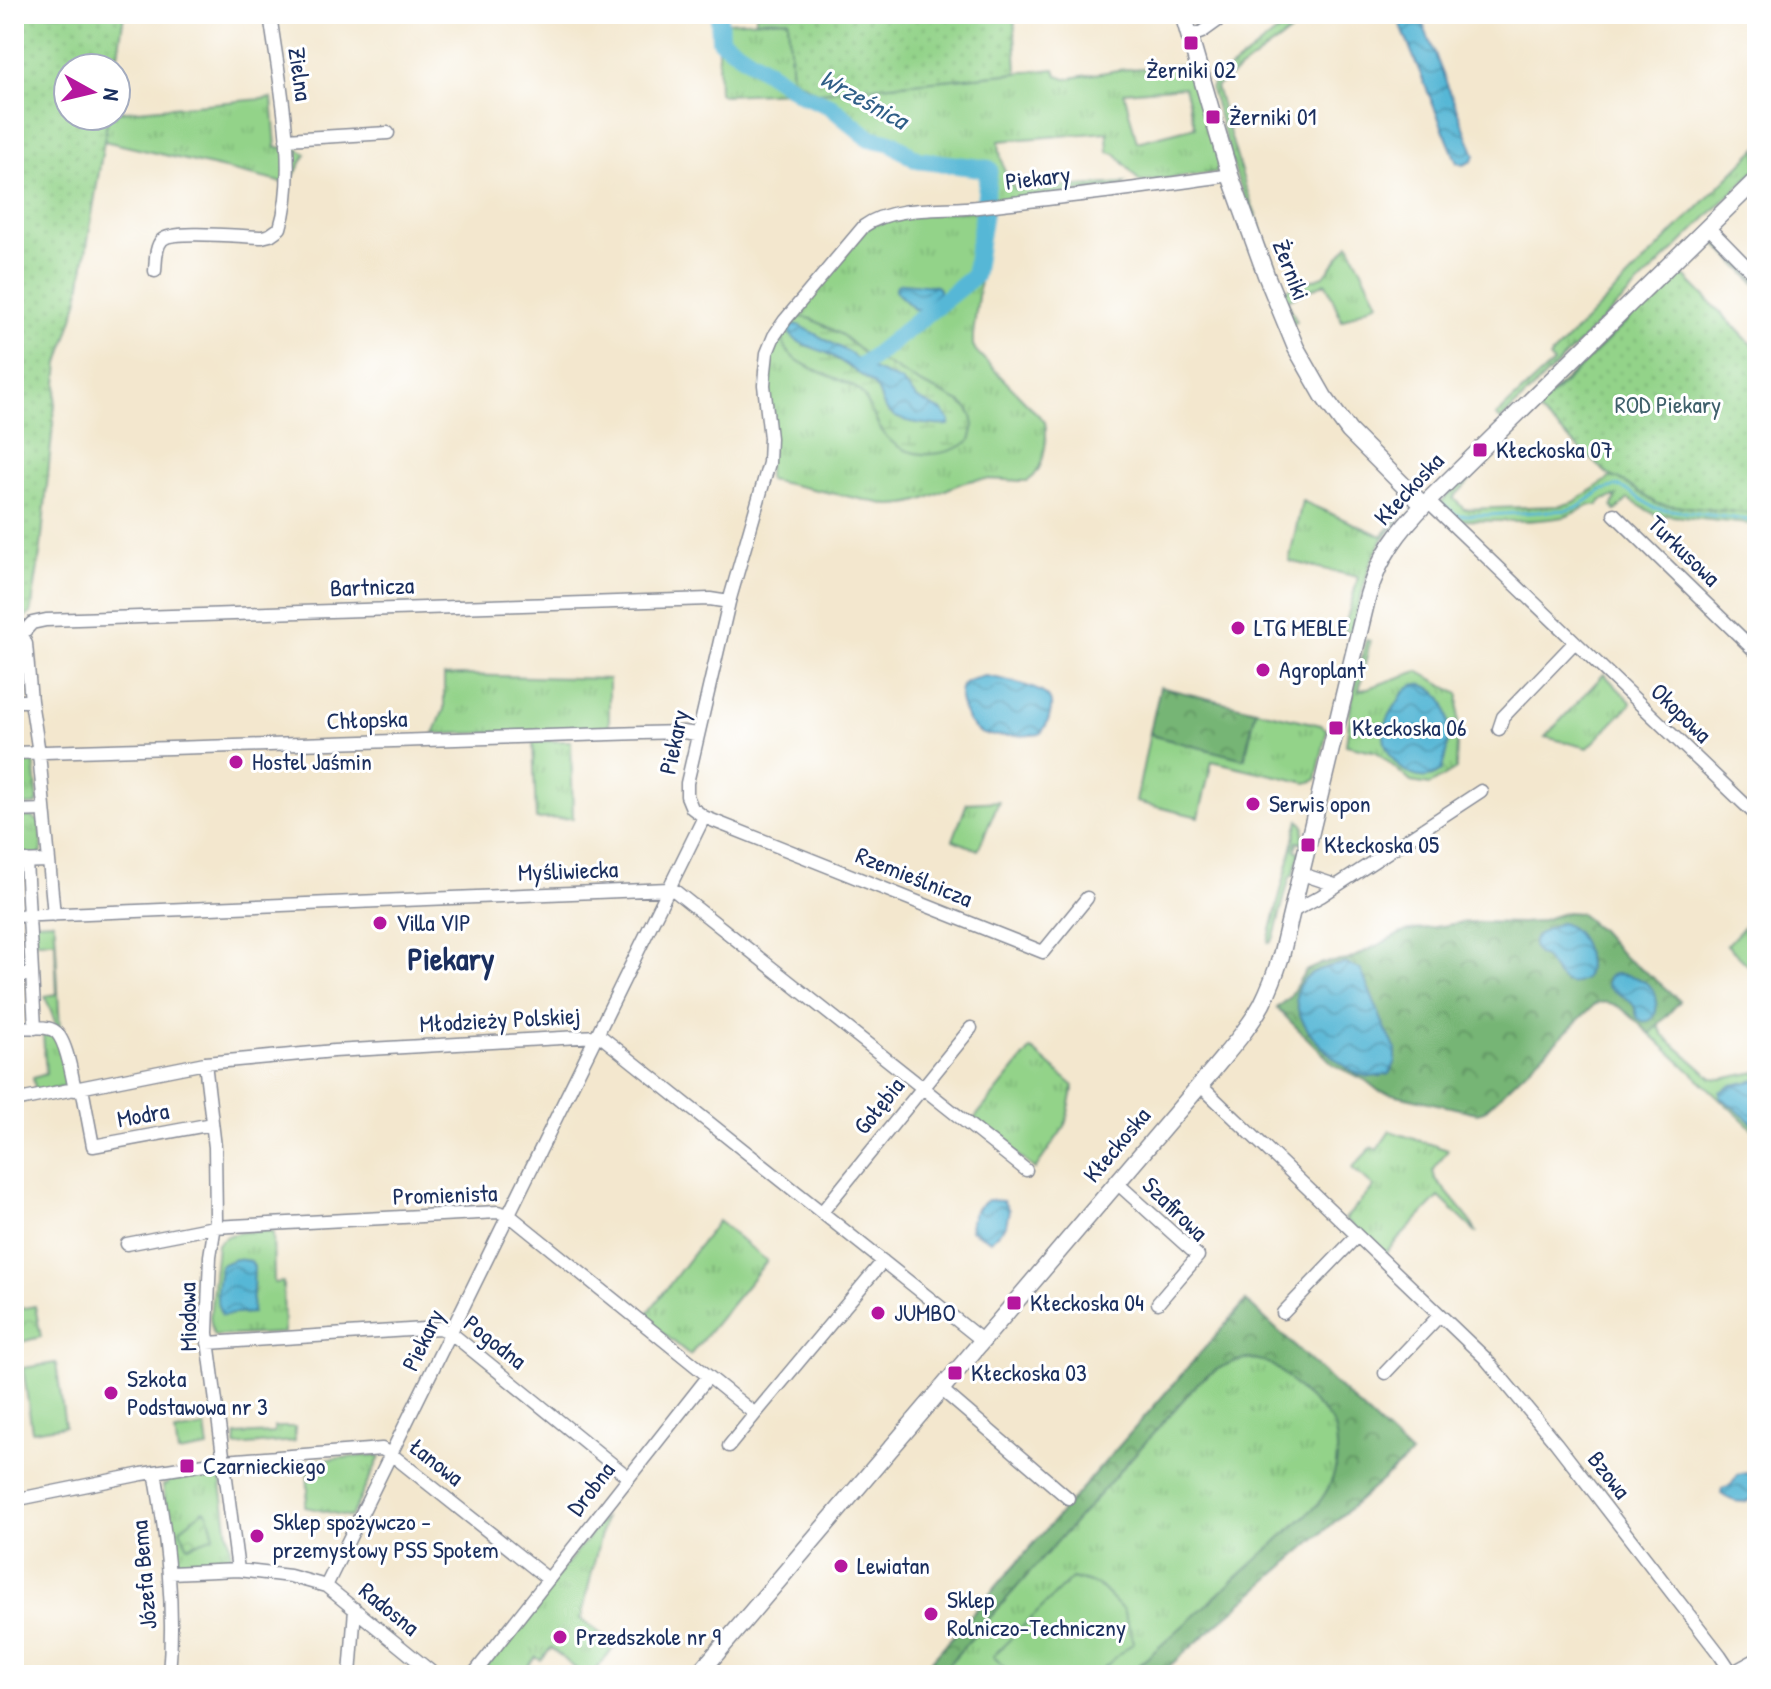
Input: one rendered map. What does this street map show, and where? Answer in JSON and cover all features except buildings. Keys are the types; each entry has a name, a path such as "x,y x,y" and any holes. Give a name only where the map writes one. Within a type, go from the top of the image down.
{"main road":[{"name":"Żerniki","path":"1183,14 1230,175 1296,348 1324,397 1349,431 1426,503"},
{"name":"Kłeckoska","path":"698,1675 1200,1085 1264,1001 1293,911 1373,578 1393,540 1426,503 1757,179"}],"street":[{"name":"Zielna","path":"155,271 158,249 167,237 196,234 262,237 280,228 287,186 286,139 270,14"},
{"path":"1189,37 1202,32 1227,14"},
{"path":"286,139 388,133"},
{"name":"Piekary","path":"326,1586 704,817 692,808 687,796 687,783 729,602 769,463 770,438 764,385 767,353 774,336 864,226 884,216 1230,175"},
{"path":"1708,227 1757,277"},
{"name":"Okopowa","path":"1426,503 1757,816"},
{"name":"Turkusowa","path":"1614,514 1757,653"},
{"name":"Bartnicza","path":"18,635 32,623 46,620 694,599 729,602"},
{"path":"18,635 26,644 54,915"},
{"path":"1499,729 1503,717 1575,642"},
{"path":"14,701 31,701"},
{"name":"Chłopska","path":"14,753 627,733 697,734"},
{"path":"1293,911 1321,896 1481,791"},
{"path":"14,811 44,810"},
{"name":"Rzemieślnicza","path":"704,817 1043,952 1087,898"},
{"path":"35,1028 29,916 20,862 49,861"},
{"path":"1302,874 1335,885"},
{"path":"669,889 686,899 1026,1170"},
{"name":"Myśliwiecka","path":"14,916 669,889"},
{"path":"14,975 31,975"},
{"path":"14,1028 49,1028 59,1034 78,1089"},
{"name":"Gołębia","path":"822,1212 971,1028"},
{"name":"Młodzieży Polskiej","path":"14,1101 205,1063 334,1051 597,1036 983,1341"},
{"name":"Miodowa","path":"205,1063 215,1147 216,1219 210,1256 208,1343 238,1570"},
{"name":"Bzowa","path":"1200,1085 1485,1358 1556,1443 1720,1655 1730,1674"},
{"name":"Modra","path":"78,1089 93,1146 212,1124"},
{"name":"Szafirowa","path":"1117,1183 1198,1256 1158,1303"},
{"name":"Promienista","path":"127,1244 214,1227 498,1212 509,1215 708,1377"},
{"path":"1283,1313 1356,1237"},
{"path":"729,1446 883,1261"},
{"path":"1385,1373 1440,1315"},
{"name":"Pogodna","path":"208,1343 440,1328 451,1333 628,1477"},
{"path":"708,1377 755,1414"},
{"name":"Drobna","path":"473,1675 708,1377"},
{"path":"941,1389 1068,1498"},
{"name":"Łanowa","path":"14,1500 224,1461 382,1449 548,1579"},
{"name":"Józefa Bema","path":"155,1472 170,1573 172,1637 169,1675"},
{"name":"Radosna","path":"170,1573 238,1570 290,1576 326,1586 435,1675"},
{"path":"350,1675 355,1609"},
{"path":"1730,1674 1757,1659"}],"green space":[{"path":"14,14 124,14 118,52 52,52 52,132 105,132 78,302 59,363 41,547 31,613 14,625"},
{"path":"717,14 724,14 725,22 788,19 792,78 817,92 1055,69 1057,75 1065,79 1118,70 1181,65 1192,71 1222,168 1218,172 1140,182 1116,154 1108,152 1107,132 999,141 1003,167 1016,190 1125,183 1123,186 983,203 986,172 916,162 890,145 868,140 839,116 843,115 832,104 793,86 793,92 719,93","holes":["1184,87 1195,127 1137,142 1124,92"]},
{"path":"756,14 1014,14 1017,73 817,92 792,78 788,19 756,20"},
{"path":"1300,14 1315,14 1216,87 1245,185 1283,290 1324,276 1349,244 1378,302 1342,321 1326,283 1287,300 1284,291 1279,291 1237,177 1211,89 1214,81"},
{"path":"272,98 276,147 296,148 306,154 289,184 104,141 105,132 132,132 132,111"},
{"path":"1757,148 1757,168 1501,420 1496,416 1553,363 1549,358"},
{"path":"989,209 973,345 1045,422 1044,455 1033,477 1027,481 970,481 901,505 768,480 768,370 778,337 869,226 908,215"},
{"path":"1712,236 1757,285 1711,239 1537,410 1453,498 1464,509 1559,506 1574,502 1611,477 1621,480 1657,504 1757,514 1757,525 1654,514 1628,499 1616,511 1612,506 1617,496 1564,517 1524,521 1457,520 1439,504"},
{"name":"ROD Piekary","path":"1679,270 1757,350 1757,514 1657,504 1621,480 1611,477 1537,410"},
{"path":"1287,300 1297,322 1292,324 1283,302"},
{"path":"799,316 812,319 842,335 870,359 885,363 960,402 972,416 974,425 970,441 947,451 923,454 901,448 891,441 857,389 811,368 790,354 784,345 784,334 790,323"},
{"path":"1302,501 1382,536 1402,514 1371,561 1351,632 1344,630 1358,577 1289,561"},
{"path":"1366,640 1370,641 1359,691 1418,671 1459,694 1456,769 1430,785 1411,782 1377,752 1346,745 1351,704"},
{"path":"1604,674 1631,702 1630,705 1588,748 1545,737"},
{"path":"444,676 609,679 609,730 434,734 444,709"},
{"path":"1160,687 1256,710 1244,759 1154,736 1150,732"},
{"path":"1256,710 1321,725 1327,730 1316,780 1307,783 1212,761 1199,817 1136,802 1150,732 1154,736 1245,758"},
{"path":"533,741 571,741 573,818 536,819"},
{"path":"30,757 34,761 38,802 35,805 14,806 14,759"},
{"path":"999,801 978,850 953,840 967,803"},
{"path":"14,817 31,817 40,822 40,855 14,856 18,851"},
{"path":"1299,820 1304,826 1302,843 1297,842 1295,850 1300,852 1270,943 1268,942"},
{"path":"1567,912 1579,913 1600,930 1624,957 1680,1001 1650,1034 1617,1006 1610,1003 1594,1005 1484,1111 1477,1113 1379,1091 1365,1080 1334,1065 1277,1008 1289,998 1305,971 1323,963 1348,960 1404,932 1465,922 1536,922"},
{"path":"1757,913 1757,974 1727,945"},
{"path":"53,921 55,928 60,1031 45,996 57,994 55,941 36,941 33,922"},
{"path":"1658,1025 1664,1036 1712,1078 1757,1072 1757,1133 1650,1034"},
{"path":"48,1030 59,1043 67,1084 36,1093 33,1078 46,1074 43,1034"},
{"path":"1031,1049 1074,1086 1065,1126 1035,1169 973,1120"},
{"path":"1390,1131 1448,1150 1433,1171 1435,1178 1477,1233 1439,1197 1384,1254 1345,1219 1374,1187 1352,1168 1372,1147 1377,1150"},
{"path":"718,1221 767,1261 690,1355 644,1318"},
{"path":"273,1231 274,1283 283,1282 284,1333 215,1336 210,1318 217,1244 235,1234"},
{"path":"1246,1301 1411,1455 1159,1675 919,1675"},
{"path":"1246,1301 1411,1455 1159,1675 1128,1675 1316,1506 1334,1474 1337,1456 1335,1432 1321,1409 1266,1362 1246,1360 1225,1365 1198,1383 939,1675 919,1675"},
{"path":"35,1306 41,1337 17,1343 14,1310"},
{"path":"56,1363 65,1426 32,1431 23,1368"},
{"path":"205,1427 208,1448 178,1453 175,1432"},
{"path":"274,1427 295,1427 295,1441 235,1446 236,1435 274,1433"},
{"path":"380,1457 351,1517 305,1507 307,1461"},
{"path":"217,1472 232,1562 179,1566 173,1561 163,1485 168,1484 168,1479"},
{"path":"204,1510 208,1513 214,1536 188,1546 180,1530"},
{"name":"Przedszkole nr 9","path":"605,1516 581,1619 616,1645 591,1675 583,1675 551,1648 541,1660 536,1657 521,1675 479,1675"},
{"path":"1072,1578 1098,1585 1123,1610 1134,1642 1095,1675 1012,1675 993,1656"}],"water":[{"path":"1396,14 1419,14 1475,155 1472,161 1463,165 1457,163"},
{"path":"897,285 936,286 939,292 922,309 914,309 895,291"},
{"path":"792,325 799,325 850,353 863,365 901,381 918,399 942,411 950,421 949,425 913,422 894,416 886,409 872,383 827,353 797,341 789,333"},
{"path":"985,676 1028,686 1048,697 1051,711 1040,734 988,735 973,726 962,706 960,692 966,682"},
{"path":"1417,684 1430,688 1439,696 1448,718 1449,732 1441,771 1432,776 1412,775 1404,770 1385,744 1387,721 1403,694"},
{"path":"1560,923 1580,937 1587,954 1585,979 1577,983 1560,979 1534,948 1538,934"},
{"path":"1346,964 1360,969 1396,1049 1396,1062 1389,1074 1374,1077 1362,1075 1341,1063 1323,1048 1299,1013 1296,996 1302,982 1318,970"},
{"path":"1614,974 1636,978 1654,991 1656,1010 1652,1019 1640,1020 1634,1006 1608,987 1608,977"},
{"path":"1757,1080 1757,1127 1721,1097 1720,1092 1732,1085"},
{"path":"988,1200 1003,1201 1009,1210 1006,1225 991,1241 971,1230 970,1226 974,1213"},
{"path":"235,1259 251,1261 254,1267 252,1313 222,1315 217,1297 221,1265"},
{"path":"1746,1473 1756,1484 1754,1496 1742,1502 1721,1494 1722,1488 1731,1485 1738,1475"}],"waterway":[{"name":"Wrześnica","path":"719,14 720,40 803,95 830,106 869,138 892,143 917,160 989,169 985,201"},
{"name":"Wrześnica","path":"863,365 974,276 984,212"},
{"path":"1444,505 1456,515 1568,510 1580,506 1600,491 1617,486 1654,508 1757,521"}],"place":[{"name":"Żerniki 02","path":"1191,43"},
{"name":"Żerniki 01","path":"1213,117"},
{"name":"Kłeckoska 07","path":"1480,450"},
{"name":"LTG MEBLE","path":"1238,628"},
{"name":"Agroplant","path":"1263,670"},
{"name":"Kłeckoska 06","path":"1336,728"},
{"name":"Hostel Jaśmin","path":"236,762"},
{"name":"Serwis opon","path":"1253,804"},
{"name":"Kłeckoska 05","path":"1308,845"},
{"name":"Villa VIP","path":"380,923"},
{"name":"Kłeckoska 04","path":"1014,1303"},
{"name":"JUMBO","path":"878,1313"},
{"name":"Kłeckoska 03","path":"955,1373"},
{"name":"Szkoła Podstawowa nr 3","path":"111,1393"},
{"name":"Czarnieckiego","path":"187,1466"},
{"name":"Sklep spożywczo - przemysłowy PSS Społem","path":"257,1536"},
{"name":"Lewiatan","path":"841,1566"},
{"name":"Sklep Rolniczo-Techniczny","path":"931,1614"},
{"name":"Przedszkole nr 9","path":"560,1637"}],"district":[{"name":"Piekary","path":"451,959"}]}
